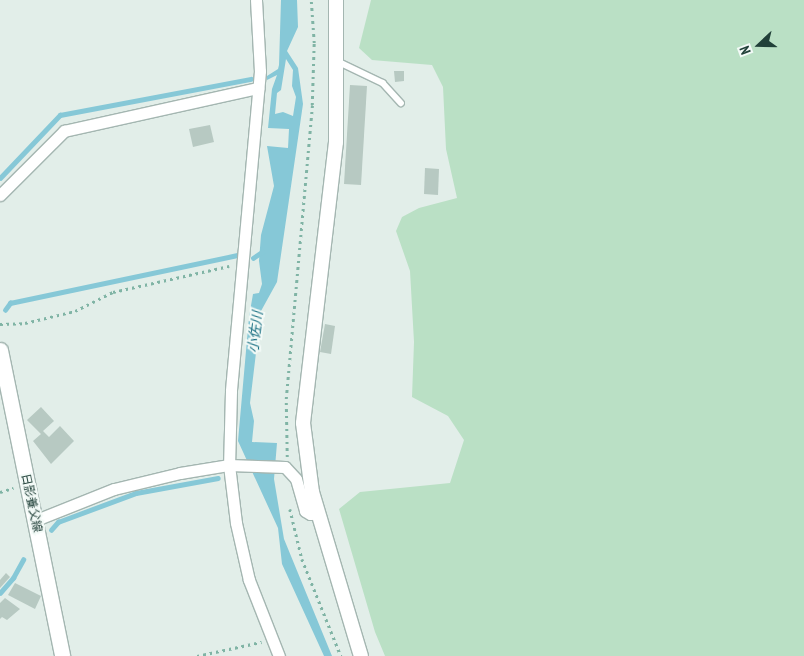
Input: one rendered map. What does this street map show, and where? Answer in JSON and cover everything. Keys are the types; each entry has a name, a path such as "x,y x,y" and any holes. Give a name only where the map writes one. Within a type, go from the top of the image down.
{"main road":[{"name":"日影養父線","path":"0,350 36,520 62,656"}],"street":[{"path":"256,0 260,49 258,88 231,391 231,465 242,555 271,640 279,656"},
{"path":"336,0 336,142 329,218 303,423 305,458 318,513 361,656"},
{"path":"0,195 64,131 258,88"},
{"path":"36,520 114,489 180,473 231,465 285,467 296,479 304,511 310,514 318,513"}],"lane":[{"path":"337,61 384,83 401,103"}],"path":[{"path":"0,324 26,323 75,311 113,292 236,265"},
{"path":"196,656 271,640"}],"green space":[{"path":"371,0 804,0 804,656 385,656 375,632 339,509 360,492 450,483 464,440 448,416 412,397 414,342 410,271 396,231 402,217 419,208 457,198 446,149 443,87 432,65 372,60 359,48"}],"water":[{"name":"小佐川","path":"281,0 297,0 298,27 287,51 298,68 303,104 277,282 261,311 250,403 254,421 252,442 277,443 274,479 284,539 332,656 324,656 282,564 278,528 238,441 249,317 253,294 259,293 262,284 259,261 261,235 274,186 267,146 288,148 289,129 268,128 272,89 277,75 267,80 267,76 278,69","holes":["286,59 293,70 292,86 296,97 293,116 283,112 275,114 277,93 281,90"]}],"building":[{"path":"394,71 404,71 404,81 395,82"},
{"path":"350,85 367,86 361,185 344,184"},
{"path":"210,125 214,142 193,147 189,129"},
{"path":"425,168 439,169 438,195 424,194"},
{"path":"325,324 335,326 331,354 320,352"},
{"path":"41,407 54,421 43,431 49,437 60,426 74,441 51,464 33,441 41,434 27,420"},
{"path":"6,573 10,577 0,588 0,580"},
{"path":"15,583 41,596 35,609 8,595"},
{"path":"5,598 20,609 7,620 2,617 0,619 0,603"}],"waterway":[{"path":"0,178 60,115 251,79"},
{"path":"253,258 262,252"},
{"path":"5,310 10,303 237,255"},
{"path":"51,530 58,522 136,493 218,478"},
{"path":"0,593 13,578 23,560"}]}
